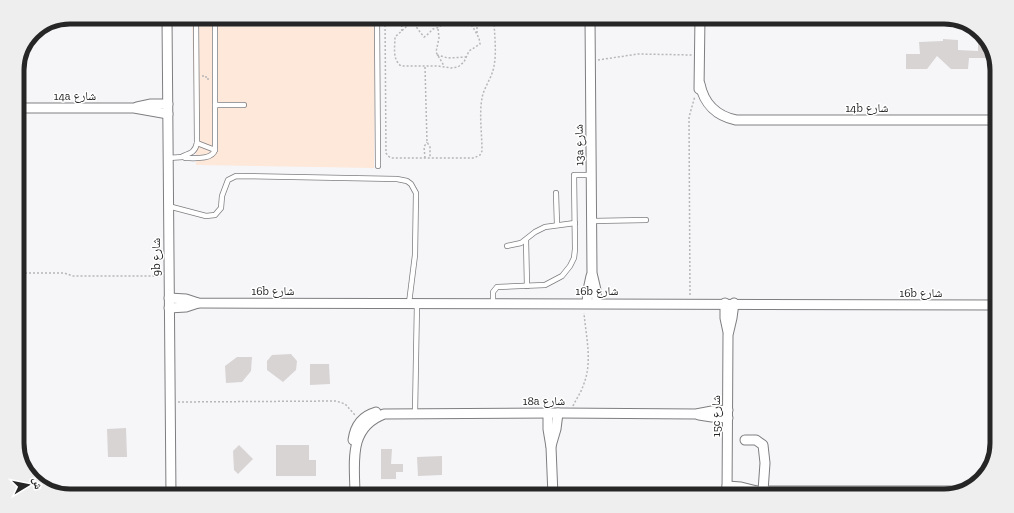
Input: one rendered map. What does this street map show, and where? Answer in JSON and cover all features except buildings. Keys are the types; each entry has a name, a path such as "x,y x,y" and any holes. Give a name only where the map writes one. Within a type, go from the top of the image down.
{"street":[{"name":"9b شارع","path":"167,24 171,489"},
{"name":"13a شارع","path":"585,303 592,273 590,24"},
{"path":"700,24 700,84"},
{"name":"14b شارع","path":"700,84 703,95 713,117 724,121 990,120"},
{"name":"14a شارع","path":"134,108 151,104 168,104"},
{"name":"14a شارع","path":"24,108 134,108 168,114"},
{"name":"13a شارع","path":"592,273 597,303"},
{"name":"16b شارع","path":"169,303 186,299 198,303 729,303 990,305"},
{"name":"15c شارع","path":"727,486 728,335 732,318 729,303"},
{"name":"18a شارع","path":"362,424 377,417 391,413 696,414 712,417 728,414"},
{"path":"548,413 553,489"},
{"path":"551,447 556,429 558,413"},
{"path":"355,489 355,453 353,446 354,433 362,424"},
{"path":"745,440 756,440 763,445 765,463 760,489"},
{"path":"727,486 750,489"}],"lane":[{"path":"183,157 194,151 197,143 196,24"},
{"path":"168,158 208,157 214,154 215,24"},
{"path":"377,24 378,166"},
{"path":"215,105 244,104"},
{"path":"197,143 215,150"},
{"path":"493,303 493,292 497,287 539,286 551,283 566,272 575,254 574,175 591,175"},
{"path":"168,206 206,216 215,215 221,208 222,196 228,180 236,176 397,179 407,181 411,184 416,193 413,303 415,413"},
{"path":"556,193 557,225"},
{"path":"592,221 646,220"},
{"path":"507,246 526,240 540,229 575,223"},
{"path":"526,240 527,286"}],"path":[{"path":"385,24 386,153 391,158 474,158 481,153 481,102 483,91 494,67 494,24"},
{"path":"402,24 402,30"},
{"path":"408,24 395,37 395,57 397,62 404,67 425,66 451,68 458,67 464,62 469,51 480,44 477,33 470,24"},
{"path":"417,24 417,28 422,37 426,36 433,29 438,29"},
{"path":"441,24 438,29 439,38 436,49 437,55 444,67"},
{"path":"477,24 477,33"},
{"path":"590,60 638,54 700,55"},
{"path":"437,55 448,58 466,57"},
{"path":"425,66 427,142 430,147 430,158"},
{"path":"196,76 206,76 206,79 215,79"},
{"path":"690,303 689,117 694,98 700,84"},
{"path":"425,158 424,147 427,142"},
{"path":"24,273 64,273 73,276 168,276"},
{"path":"572,413 574,404 583,386 588,366 585,303"},
{"path":"170,402 336,402 348,406 362,424"}],"shaded area":[{"path":"192,24 375,24 374,168 196,165"}]}
